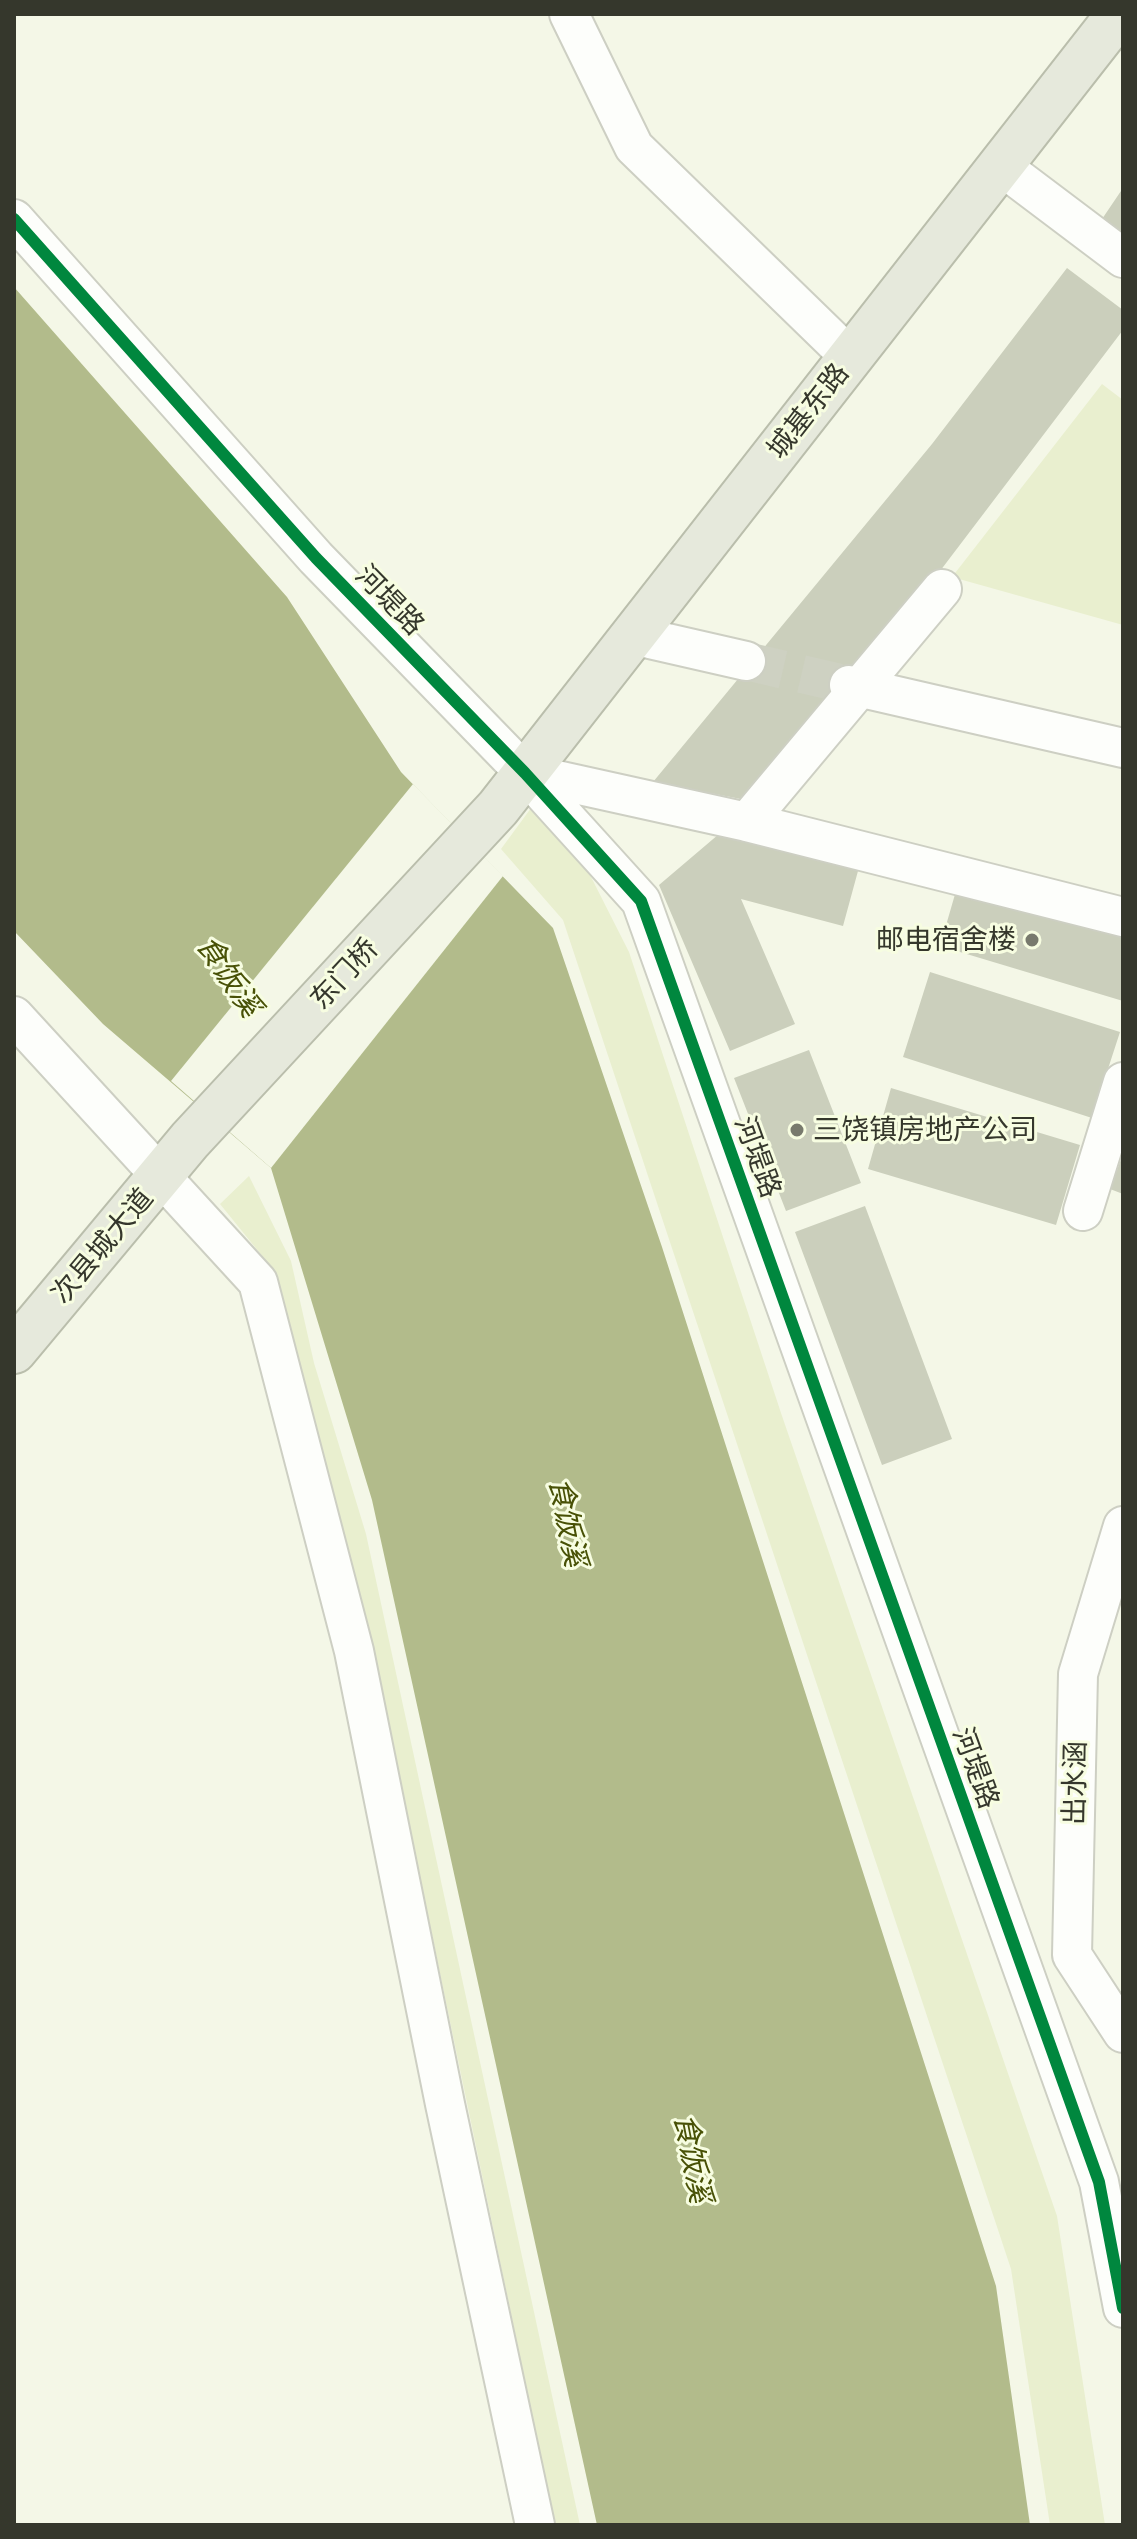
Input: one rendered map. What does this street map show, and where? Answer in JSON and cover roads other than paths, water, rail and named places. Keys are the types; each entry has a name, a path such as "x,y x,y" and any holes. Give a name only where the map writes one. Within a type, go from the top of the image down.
{"highway":[{"name":"城基东路","path":"498,808 1119,14"},
{"name":"东门桥","path":"190,1140 498,808"},
{"name":"次县城大道","path":"14,1351 190,1140"}],"street":[{"path":"569,14 634,147 850,357"},
{"path":"1001,166 1123,258"},
{"name":"河堤路","path":"14,219 316,558 525,773 641,901 1099,2182 1123,2308"},
{"path":"747,822 854,686 942,589"},
{"path":"632,635 746,661"},
{"path":"854,686 1123,748"},
{"path":"525,773 747,822 1123,917"},
{"path":"14,1016 258,1282 354,1651 445,2104 535,2525"},
{"path":"1083,1211 1123,1082"},
{"name":"出水涵","path":"1123,1526 1078,1674 1072,1955 1123,2033"}],"water":[{"name":"食饭溪","path":"14,287 287,597 401,772 553,928 662,1247 996,2286 1030,2525 597,2525 372,1500 271,1168 103,1024 14,931"}],"tunnel":[{"path":"746,661 849,685"}],"place":[{"name":"邮电宿舍楼","path":"1032,940"},
{"name":"三饶镇房地产公司","path":"797,1130"}]}
